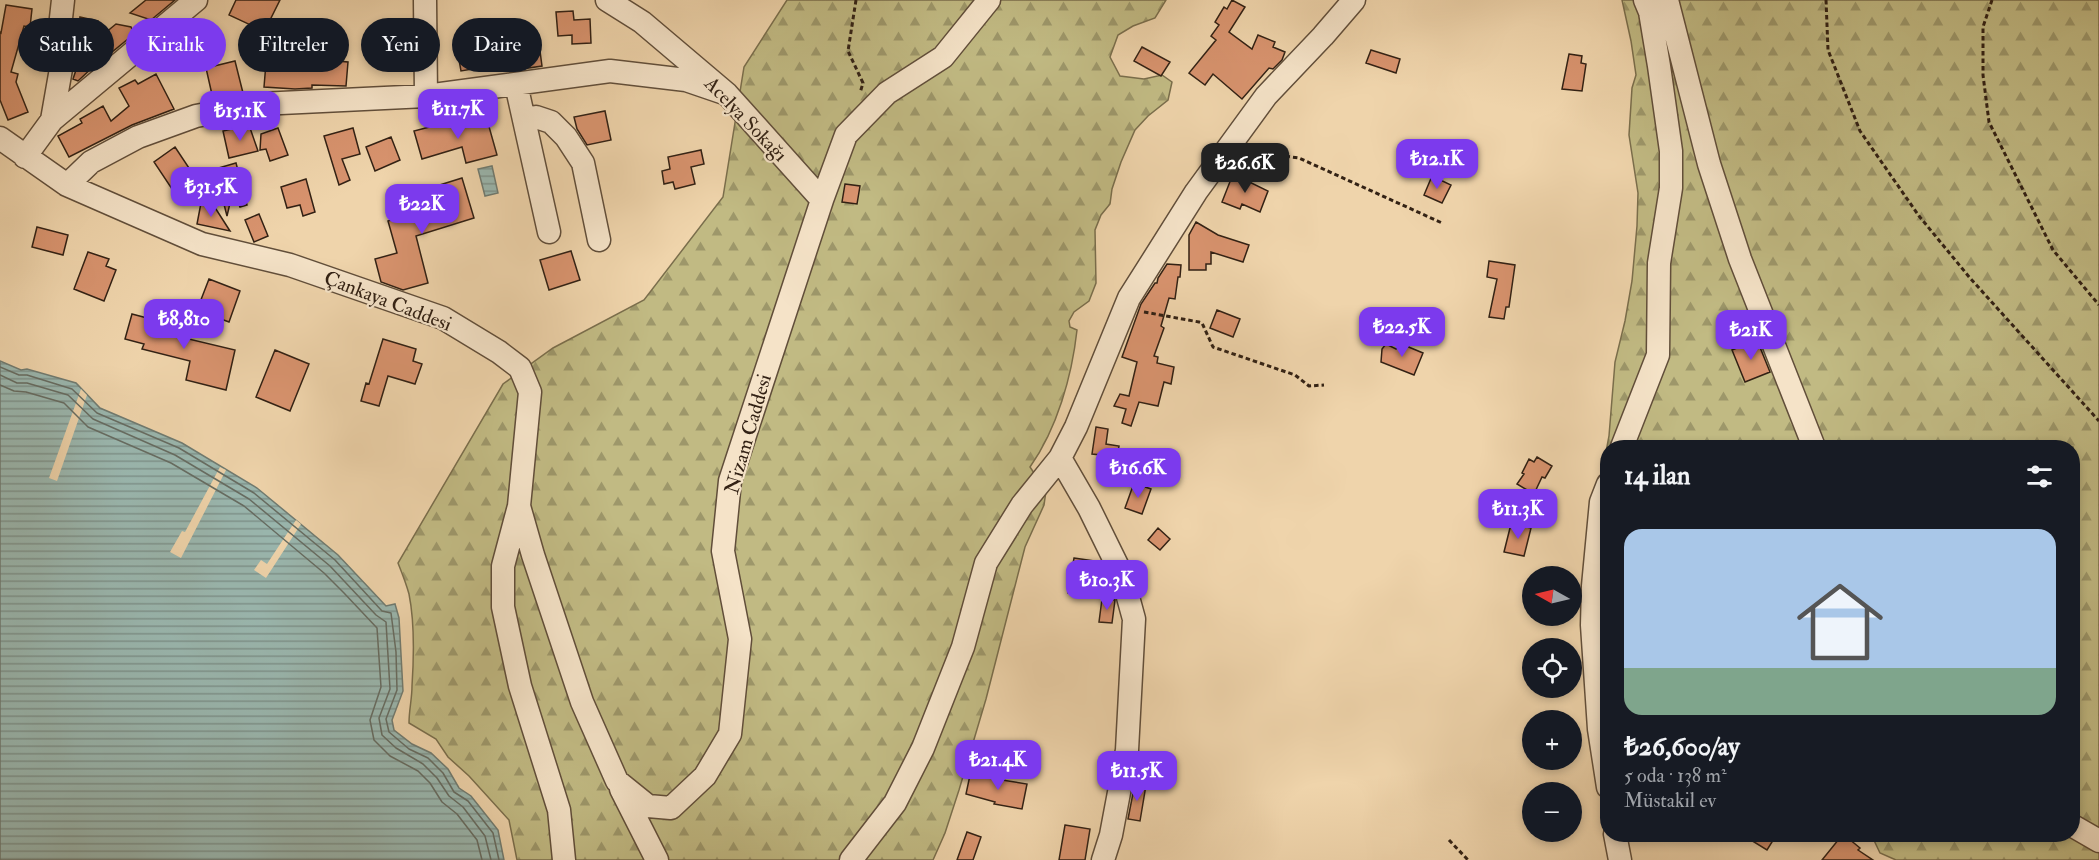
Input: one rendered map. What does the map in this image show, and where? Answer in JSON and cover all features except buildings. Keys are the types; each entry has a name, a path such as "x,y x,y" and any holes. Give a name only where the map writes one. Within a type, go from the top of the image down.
{"street":[{"path":"52,120 63,63 60,27 63,0"},
{"path":"25,157 52,120 196,0"},
{"path":"425,0 426,96"},
{"name":"Acelya Sokağı","path":"607,0 642,22 727,94 822,200"},
{"name":"Nizam Caddesi","path":"582,702 617,781 648,806 671,808 705,776 729,734 740,639 723,551 730,481 822,200 846,135 887,93 943,57 989,0"},
{"path":"851,860 895,803 923,748 963,647 986,563 1022,505 1060,458 1076,427 1129,297 1196,192 1266,96 1354,0"},
{"path":"1625,440 1658,356 1659,263 1671,188 1671,151 1661,77 1650,12 1645,0"},
{"path":"1667,0 1709,164 1740,259 1811,440"},
{"path":"67,185 91,162 138,137 196,116 260,104 426,96 610,71 686,80 727,94"},
{"path":"516,84 549,232"},
{"path":"524,119 536,117 551,122 566,137 583,163 599,240"},
{"name":"Çankaya Caddesi","path":"0,138 67,185 202,244 290,265 443,318 499,352 520,368 531,392 519,506 582,702"},
{"path":"1060,458 1089,508 1122,575 1134,619 1127,750 1111,835 1103,860"},
{"path":"519,506 503,566 502,607 520,686 560,810 564,860"},
{"path":"1600,512 1592,625 1600,735"},
{"path":"617,781 657,860"},
{"path":"2080,830 2099,841"},
{"path":"1617,842 1620,860"}],"path":[{"path":"855,0 848,51 863,83 860,93"},
{"path":"1826,0 1828,50 1860,131 1919,216 1970,278 2099,421"},
{"path":"1992,0 1983,27 1983,75 1989,122 2053,250 2099,305"},
{"path":"1233,141 1255,152 1299,158 1442,223"},
{"path":"1125,307 1202,323 1213,347 1295,375 1309,386 1324,385"},
{"path":"1449,840 1468,860"}],"green space":[{"path":"787,0 1166,0 1155,18 1133,26 1118,35 1110,57 1120,76 1144,79 1162,75 1172,82 1168,100 1135,130 1121,162 1112,189 1110,204 1101,215 1095,230 1096,283 1089,301 1074,312 1069,321 1070,327 1077,330 1067,384 1048,436 1030,467 1046,491 1044,505 1025,547 986,699 959,790 945,833 933,860 517,860 509,820 469,776 448,757 436,739 409,723 413,628 409,594 398,563 503,384 553,348 644,300 723,197 744,67"},
{"path":"1622,0 2099,0 2099,860 1896,860 1880,853 1875,842 2080,842 2080,440 1608,440 1615,362 1632,281 1637,226 1638,193 1629,135 1632,88 1636,75"}],"water":[{"path":"492,166 498,193 485,196 478,169"},
{"path":"0,361 21,370 27,369 76,383 100,408 182,443 257,488 338,555 386,606 395,604 399,618 403,691 392,720 394,730 412,744 431,753 448,769 459,788 471,796 498,830 504,860 0,860"}],"pier":[{"path":"81,389 87,395 57,481 49,478"},
{"path":"220,467 226,470 181,558 170,552 182,531 185,532"},
{"path":"296,520 301,524 266,578 254,570 261,560 267,564"}]}
